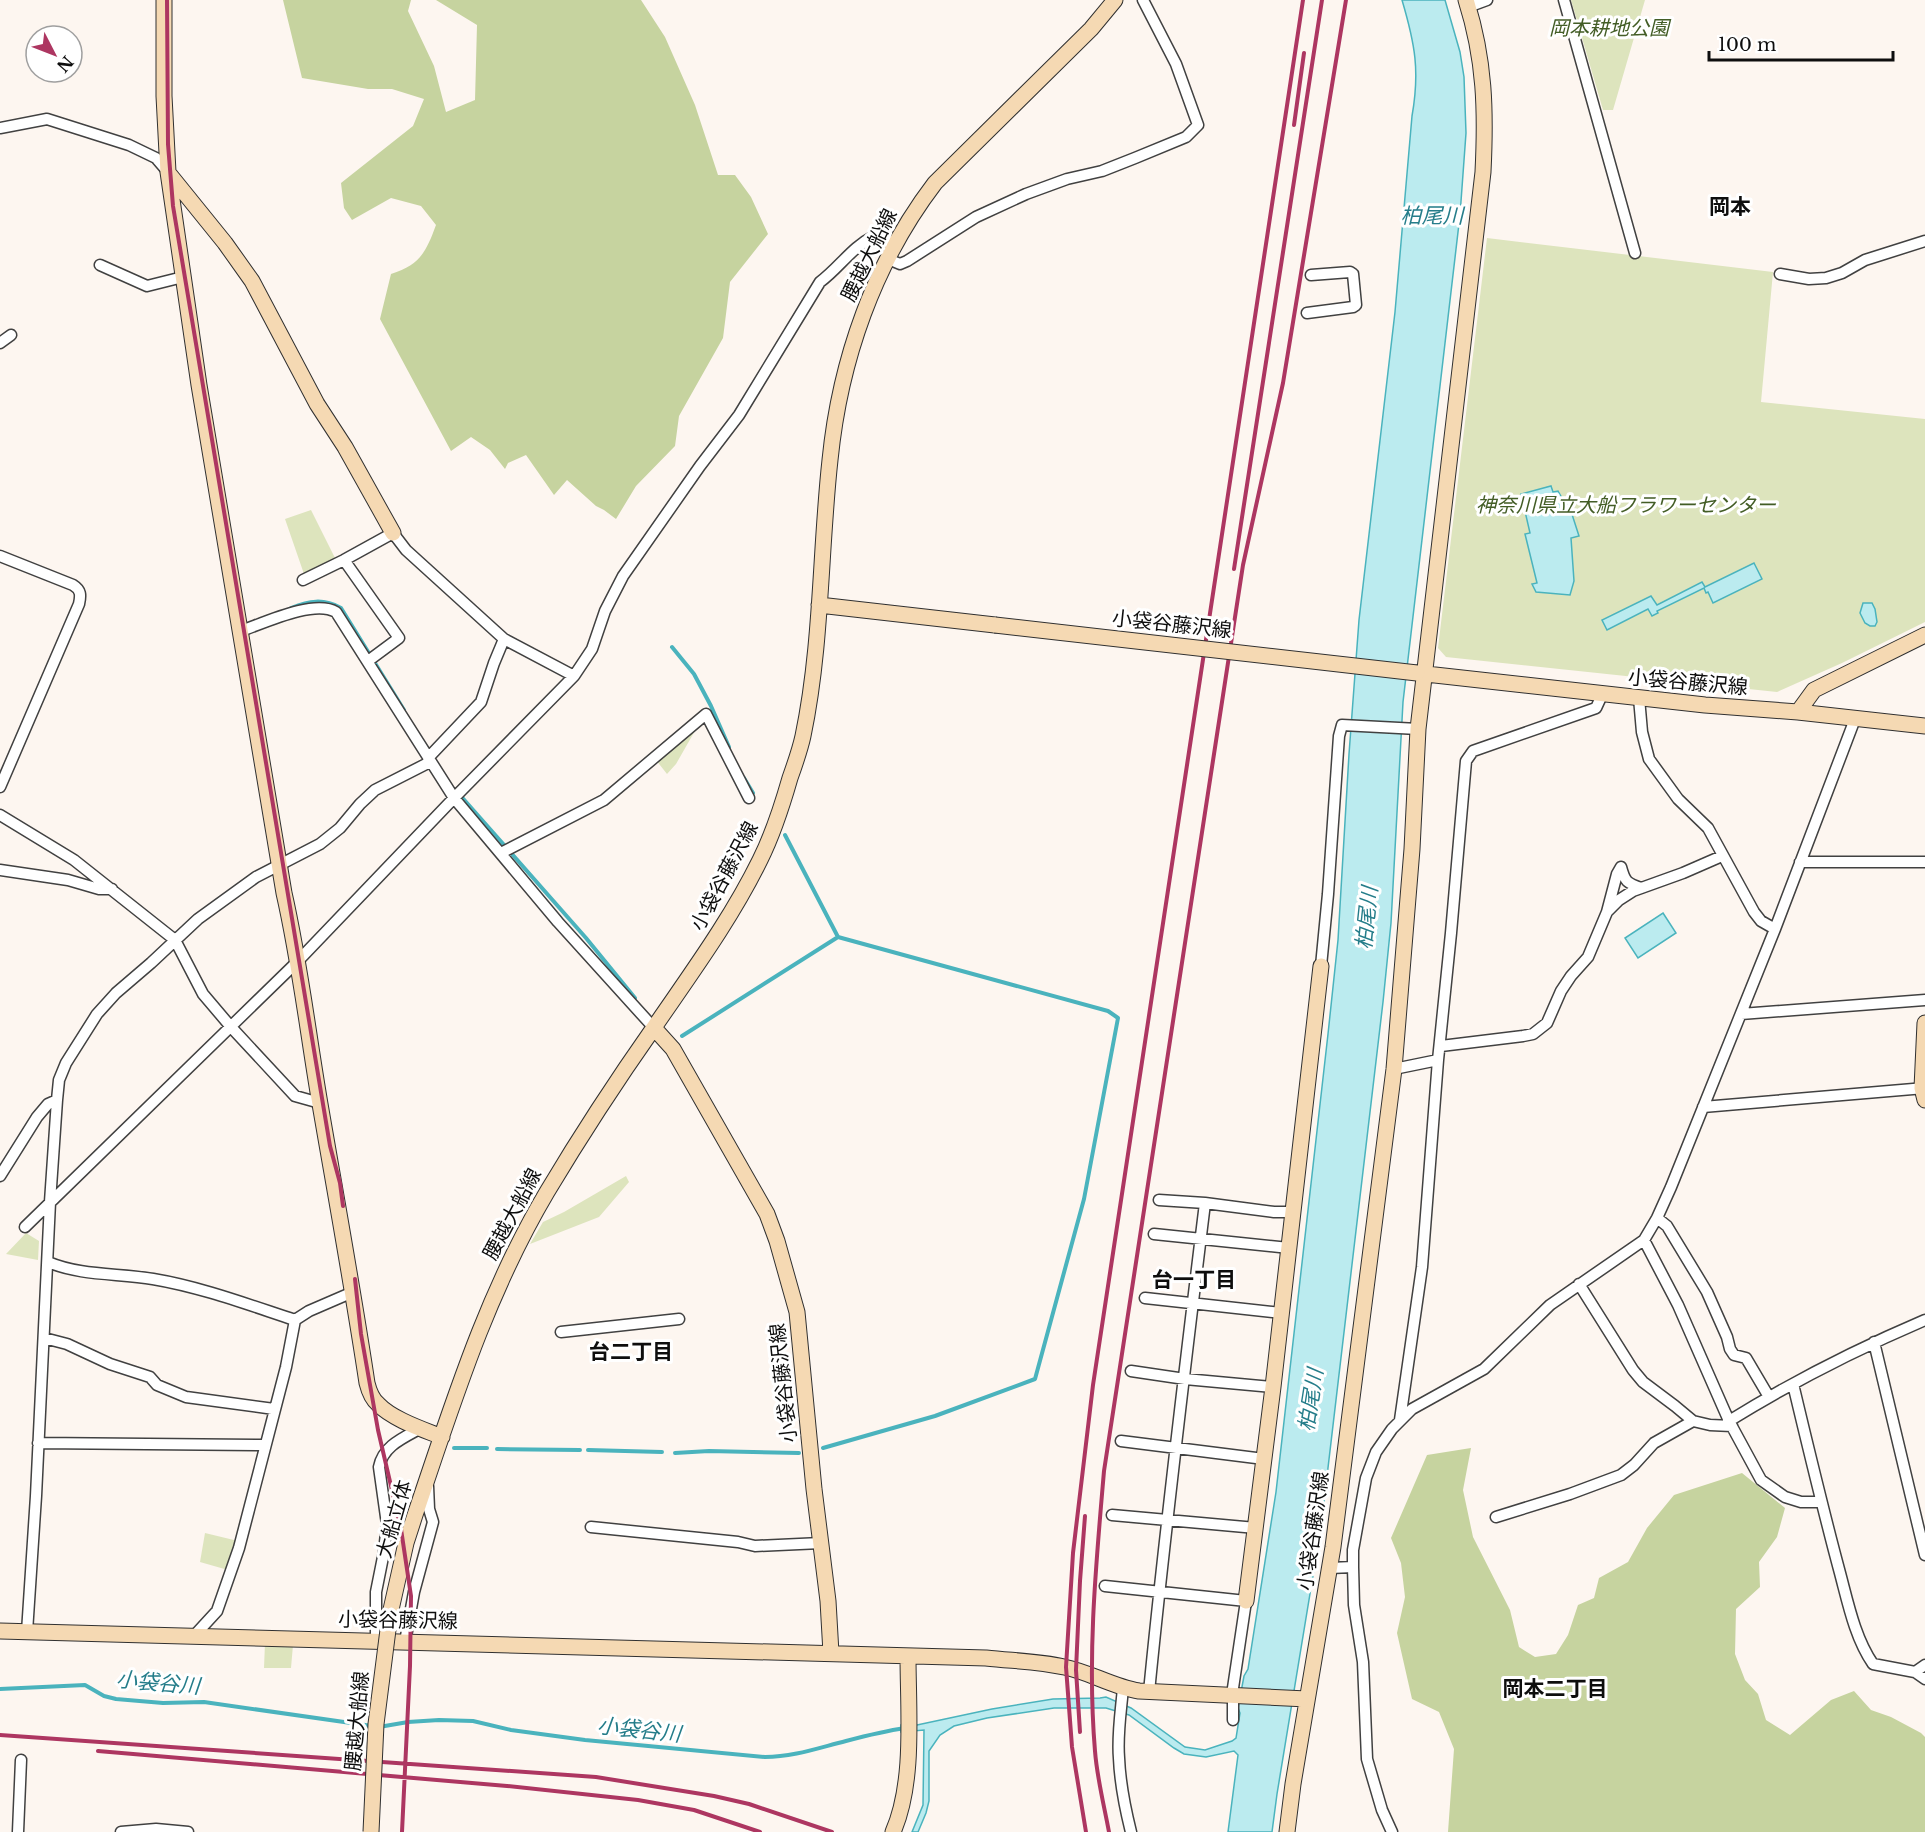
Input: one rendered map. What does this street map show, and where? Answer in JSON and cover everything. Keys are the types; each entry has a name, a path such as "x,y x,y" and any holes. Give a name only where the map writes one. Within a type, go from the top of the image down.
{"main road":[{"path":"164,0 164,96 168,172 183,277 199,385 370,1392 376,1403 383,1409 442,1437"},
{"name":"腰越大船線","path":"819,605 830,459 843,381 855,335 895,243 935,183 1090,29 1115,0"},
{"path":"1420,673 1483,172 1484,83 1468,3"},
{"path":"168,172 225,243 252,281 317,404 345,447 393,533"},
{"name":"小袋谷藤沢線","path":"831,1653 828,1601 797,1312 777,1241 766,1214 673,1049 654,1028 739,901 762,857 779,815 802,738 812,680 819,605 1602,694 1925,726"},
{"path":"1798,712 1814,690 1925,635"},
{"name":"小袋谷藤沢線","path":"0,1631 831,1653 1031,1661 1066,1667 1098,1677 1123,1694 1149,1692 1307,1699 1330,1568 1394,1069 1412,849 1415,728 1420,673"},
{"path":"1246,1601 1321,966"},
{"path":"1924,1092 1925,1023"},
{"name":"腰越大船線","path":"442,1437 477,1334 522,1234 586,1127 654,1028"},
{"name":"大船立体","path":"390,1614 406,1543 442,1437"},
{"name":"腰越大船線","path":"370,1832 376,1724 390,1614"},
{"path":"893,1832 901,1813 906,1781 908,1656"},
{"path":"1287,1832 1307,1699"}],"street":[{"path":"888,259 900,264 907,261 976,217 1026,194 1068,179 1102,171 1186,137 1198,125 1176,64 1143,0"},
{"path":"1468,3 1487,0"},
{"path":"1564,0 1635,253"},
{"path":"0,128 47,119 129,145 156,158 168,172"},
{"path":"25,1227 297,962 574,676 592,649 605,611 623,576 700,466 739,415 820,282 834,272 839,264 865,241 874,236 895,243"},
{"path":"1780,274 1809,279 1826,278 1842,273 1865,260 1925,241"},
{"path":"100,265 147,285 183,277"},
{"path":"1307,312 1353,307 1356,304 1353,274 1350,272 1311,275"},
{"path":"0,343 11,335"},
{"path":"303,580 393,533 406,550 504,639 574,676"},
{"path":"0,556 73,585 81,596 0,787"},
{"path":"344,560 399,638 368,661"},
{"path":"241,631 310,607 325,607 336,612 454,798 558,922 654,1028"},
{"path":"27,1632 50,1202 59,1080 66,1063 97,1014 116,993 152,963 198,919 256,877 320,844 340,828 375,790 429,760 481,702 504,639"},
{"path":"1400,1420 1422,1267 1438,1060 1466,761 1473,752 1596,708 1602,694"},
{"path":"1639,698 1642,732 1649,759 1678,799 1708,828 1754,912 1761,921 1775,929"},
{"path":"501,853 604,800 706,714 749,798"},
{"path":"1392,1832 1382,1810 1367,1759 1363,1662 1354,1605 1353,1550 1366,1478 1376,1452 1400,1420 1412,1409 1484,1369 1550,1305 1644,1240 1657,1218 1703,1107 1775,929 1855,719"},
{"path":"1321,966 1339,736 1342,725 1415,728"},
{"path":"0,815 74,860 176,940 203,994 231,1027 295,1096 320,1104"},
{"path":"1607,912 1633,891 1722,856"},
{"path":"1800,862 1925,862"},
{"path":"1441,1046 1523,1036 1540,1030 1547,1023 1561,991 1588,957 1607,912 1621,867 1629,884 1641,888"},
{"path":"0,870 68,880 99,889 113,889"},
{"path":"1740,1014 1925,999"},
{"path":"1394,1069 1438,1060"},
{"path":"1703,1107 1924,1092"},
{"path":"0,1176 37,1117 48,1104 57,1100"},
{"path":"1159,1200 1293,1212"},
{"path":"1149,1692 1166,1520 1205,1203"},
{"path":"1657,1218 1667,1226 1707,1292 1730,1349 1734,1355 1746,1358 1769,1397"},
{"path":"1154,1234 1289,1248"},
{"path":"1644,1240 1678,1305 1730,1424 1761,1480 1785,1497 1801,1502 1821,1502"},
{"path":"48,1262 73,1270 153,1279 242,1302 295,1320"},
{"path":"1579,1284 1633,1370 1643,1382 1693,1421 1710,1425 1730,1424 1769,1397 1793,1384 1874,1342 1925,1320"},
{"path":"194,1636 217,1611 239,1548 286,1367 295,1320 309,1311 353,1292"},
{"path":"1145,1298 1281,1313"},
{"path":"561,1332 679,1319"},
{"path":"44,1338 67,1344 110,1364 150,1377 157,1385 186,1397 274,1409"},
{"path":"1874,1342 1925,1555"},
{"path":"1131,1371 1185,1379 1273,1387"},
{"path":"1793,1384 1821,1502 1864,1652 1873,1664 1915,1672 1925,1680"},
{"path":"1496,1517 1621,1475 1634,1466 1654,1443 1693,1421"},
{"path":"376,1641 376,1592 387,1524 380,1467 381,1458 396,1442 421,1428"},
{"path":"1121,1441 1264,1459"},
{"path":"38,1443 264,1445"},
{"path":"405,1642 414,1592 433,1522 429,1509 429,1474"},
{"path":"1112,1515 1256,1528"},
{"path":"591,1527 738,1542 755,1546 821,1543"},
{"path":"1330,1568 1353,1567"},
{"path":"1105,1586 1246,1601 1233,1688 1233,1720"},
{"path":"1915,1672 1925,1665"},
{"path":"1123,1694 1119,1761 1124,1803 1131,1832"},
{"path":"18,1832 21,1760"},
{"path":"121,1832 156,1829 184,1831"}],"green space":[{"path":"283,0 411,0 408,11 434,66 446,112 475,100 477,25 436,0 641,0 665,37 695,105 718,175 735,175 751,197 768,234 730,282 723,338 679,416 675,446 636,486 616,519 596,506 567,480 554,495 526,455 508,463 505,469 490,450 471,437 451,451 380,319 391,274 409,266 421,256 436,225 421,206 391,198 352,220 344,208 341,183 413,126 424,99 392,89 368,89 302,78"},
{"name":"岡本耕地公園","path":"1571,0 1645,0 1613,110 1603,110"},
{"name":"神奈川県立大船フラワーセンター","path":"1487,238 1773,272 1761,402 1925,419 1925,622 1777,692 1446,657 1438,648"},
{"path":"311,510 336,560 304,574 285,519"},
{"path":"700,722 676,764 667,774 656,760"},
{"path":"626,1176 629,1182 599,1217 530,1244 543,1222"},
{"path":"26,1233 39,1241 38,1260 6,1254"},
{"path":"1471,1448 1463,1490 1473,1537 1510,1610 1519,1647 1535,1657 1556,1654 1568,1635 1578,1605 1594,1598 1599,1578 1628,1562 1647,1528 1674,1495 1742,1473 1785,1508 1777,1537 1759,1562 1760,1587 1736,1609 1735,1654 1745,1680 1758,1694 1766,1720 1790,1735 1831,1700 1854,1691 1871,1710 1891,1717 1921,1733 1925,1737 1925,1832 1448,1832 1454,1749 1439,1712 1412,1699 1397,1633 1405,1597 1401,1563 1391,1538 1427,1455"},
{"path":"205,1533 238,1541 228,1570 200,1562"},
{"path":"265,1643 293,1645 291,1668 264,1668"}],"water":[{"name":"柏尾川","path":"1402,0 1445,0 1460,52 1464,77 1466,133 1460,215 1403,702 1391,923 1383,1002 1321,1527 1272,1832 1228,1832 1238,1755 1234,1751 1206,1757 1184,1754 1129,1715 1106,1708 1054,1708 987,1718 954,1726 940,1735 929,1751 929,1801 926,1813 918,1832 912,1832 923,1805 924,1730 901,1732 901,1725 917,1725 1053,1699 1106,1697 1131,1708 1185,1747 1205,1750 1236,1738 1240,1713 1238,1708 1244,1676 1248,1669 1276,1492 1338,940 1359,620 1395,312 1416,85 1413,44"},
{"path":"1551,486 1553,492 1558,491 1566,505 1569,505 1579,536 1571,538 1574,581 1570,595 1536,592 1532,584 1537,583 1525,534 1530,533 1521,494"},
{"path":"1754,563 1762,579 1713,603 1704,588 1657,611 1658,613 1652,616 1648,609 1607,630 1602,620 1651,596 1657,605 1702,582 1705,587"},
{"path":"1863,603 1872,603 1877,622 1875,626 1865,623 1860,613"},
{"path":"1663,913 1676,933 1638,958 1625,938"}],"waterway":[{"path":"291,608 316,602 328,603 341,608 404,710"},
{"path":"672,647 694,674 729,747"},
{"path":"744,778 753,793"},
{"path":"459,794 586,938 635,998"},
{"path":"785,835 838,937 1108,1011 1118,1018 1084,1199 1035,1379 935,1416 823,1448"},
{"path":"682,1036 838,937"},
{"path":"454,1448 487,1448"},
{"path":"497,1449 580,1450"},
{"path":"588,1450 662,1452"},
{"path":"675,1453 709,1451 799,1453"},
{"name":"小袋谷川","path":"0,1689 85,1685 104,1696 116,1699 163,1703 204,1702 372,1726"},
{"name":"小袋谷川","path":"379,1727 439,1720 473,1721 511,1730 585,1740 765,1757 796,1754 905,1728"}],"railway":[{"path":"167,0 168,144 173,206 330,1146 340,1183 343,1206"},
{"path":"1086,1832 1072,1747 1066,1667 1073,1553 1093,1385 1303,0"},
{"path":"1234,569 1322,0"},
{"path":"1109,1832 1096,1761 1092,1681 1092,1646 1104,1471 1243,565 1283,383 1346,0"},
{"path":"1294,125 1304,53"},
{"path":"355,1279 361,1334 378,1430 401,1529 411,1596 402,1832"},
{"path":"1080,1732 1076,1670 1085,1516"},
{"path":"0,1735 596,1777 749,1804 832,1832"},
{"path":"98,1751 507,1786 638,1800 694,1810 760,1832"}],"district":[{"name":"岡本","path":"1730,207"},
{"name":"台一丁目","path":"1194,1280"},
{"name":"台二丁目","path":"631,1352"},
{"name":"岡本二丁目","path":"1555,1689"}]}
